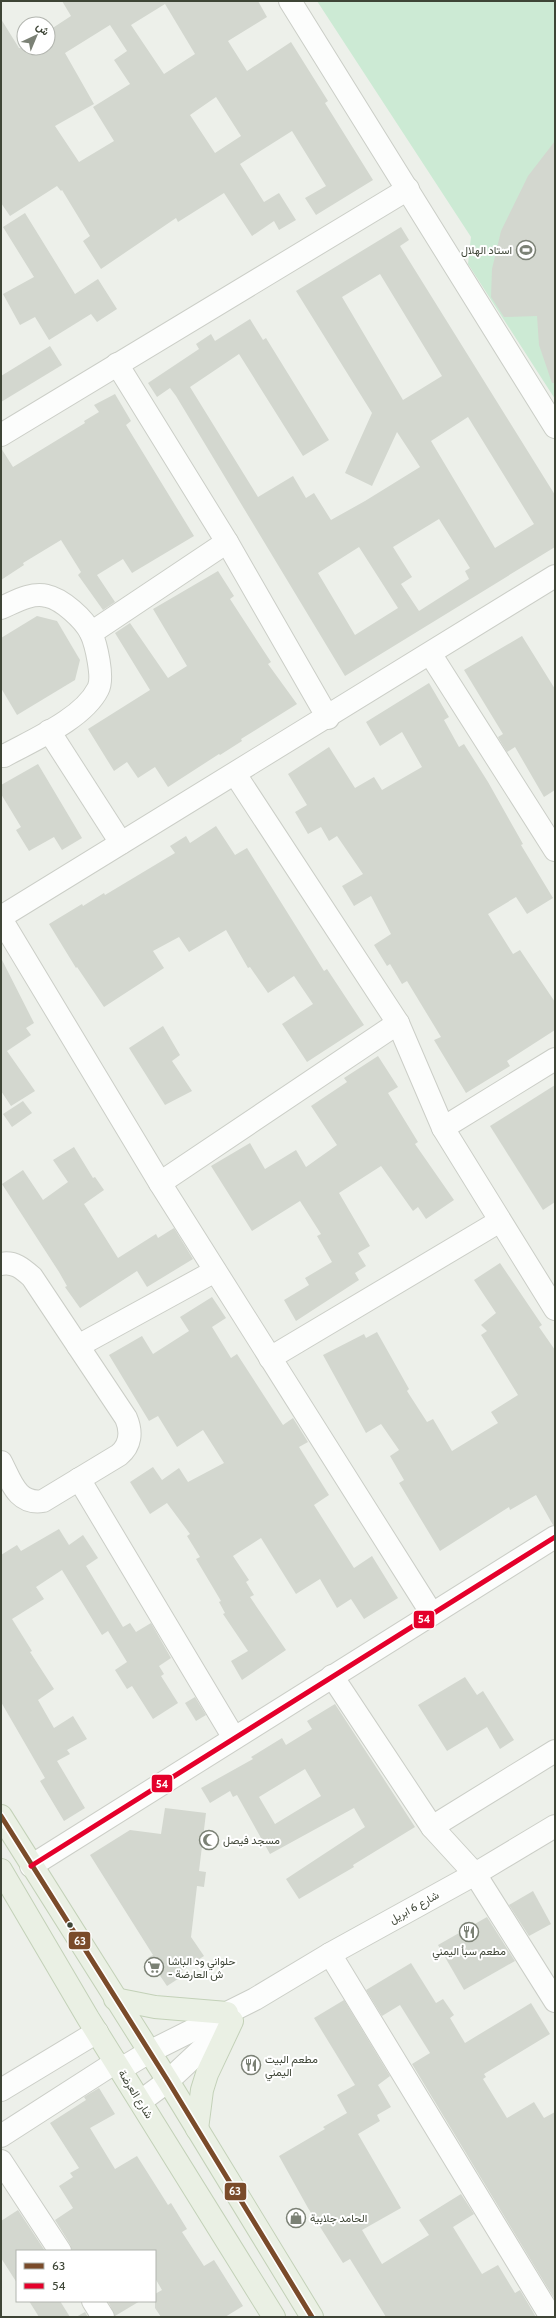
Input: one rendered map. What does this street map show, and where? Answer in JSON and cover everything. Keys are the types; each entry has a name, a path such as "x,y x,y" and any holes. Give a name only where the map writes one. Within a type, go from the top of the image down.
{"main road":[{"path":"1,1816 31,1866 168,2081 312,2317"},
{"name":"شارع العرضة","path":"1,1870 97,2032 119,2065 272,2316"},
{"path":"115,1999 155,2007 230,2017 206,2074 202,2090 197,2130"}],"street":[{"path":"290,1 555,427"},
{"path":"1,434 408,189"},
{"path":"117,364 227,542 328,718"},
{"path":"91,633 227,542"},
{"path":"432,1614 215,1271 1,918 121,843 328,718 555,576"},
{"path":"1,608 32,595 48,596 70,607 91,633 100,668 99,688 88,704 49,731 4,756 1,755"},
{"path":"431,654 555,850"},
{"path":"49,731 121,843"},
{"path":"235,774 398,1023 443,1128 555,1309"},
{"path":"160,1182 398,1023"},
{"path":"443,1128 555,1059"},
{"path":"270,1358 500,1220"},
{"path":"1,1264 13,1264 20,1267 32,1277 126,1418 130,1436 126,1449 43,1501 28,1501 18,1494 1,1462"},
{"path":"78,1346 215,1271"},
{"path":"79,1479 234,1738"},
{"path":"31,1866 555,1537"},
{"path":"332,1676 432,1827 474,1874 555,2001"},
{"path":"432,1827 555,1751"},
{"name":"شارع 6 ابريل","path":"1,2136 119,2065 230,2017 264,1994 330,1954 474,1874 555,1826"},
{"path":"330,1954 551,2317"},
{"path":"141,2101 168,2081 230,2017"},
{"path":"1,2090 97,2032"},
{"path":"1,2161 59,2250"},
{"path":"94,2302 103,2317"}],"green space":[{"name":"استاد الهلال","path":"317,1 555,1 555,399 468,264 471,237"}],"building":[{"path":"62,1 258,1 267,17 228,41 247,71 291,42 328,101 325,103 373,180 316,215 305,198 326,186 292,131 240,164 264,202 279,193 296,220 279,230 274,221 252,236 224,193 178,222 176,218 101,269 83,241 90,236 62,190 61,191 57,186 10,216 1,203 1,19 16,43 16,56 56,56 56,26 71,16","holes":["165,4 195,54 164,74 131,25","110,25 127,51 114,60 130,84 93,107 114,141 79,162 55,126 94,104 65,53","216,97 241,136 215,153 190,115"]},
{"name":"استاد الهلال","path":"555,141 555,383 552,383 539,345 537,316 504,317 491,297 492,269 501,231 528,176"},
{"path":"25,213 75,294 98,279 117,309 97,322 91,314 49,340 35,317 20,325 3,294 34,277 3,227"},
{"path":"401,227 409,240 400,246 555,495 555,547 345,676 176,396 170,388 157,397 148,383 199,349 196,344 211,334 215,341 250,319 263,340 266,338 329,440 303,456 239,354 190,387 258,497 293,476 306,498 314,493 331,520 420,467 397,432 372,486 345,473 372,413 296,291","holes":["380,274 442,376 403,400 342,297","468,417 534,524 495,548 431,441","439,519 470,568 465,571 469,579 419,611 401,584 412,577 393,547","359,547 398,608 355,635 318,573"]},
{"path":"50,346 62,365 1,402 1,376"},
{"path":"115,394 131,421 126,425 194,536 132,573 123,559 97,575 115,602 103,610 78,575 81,572 61,540 23,563 24,565 1,580 1,448 13,467 85,423 84,421 99,412 94,405"},
{"path":"218,571 234,596 230,599 271,662 268,664 297,704 241,739 242,741 168,787 155,767 138,778 127,762 114,771 88,729 150,690 115,633 130,623 168,678 187,666 153,609"},
{"path":"37,616 57,621 80,660 75,680 17,715 1,688 1,638"},
{"path":"522,636 555,689 555,790 544,797 515,747 507,752 498,737 503,734 464,670"},
{"path":"429,683 449,717 444,720 459,747 464,744 488,782 523,844 521,845 553,898 527,914 516,897 488,914 513,954 520,950 555,1002 555,1030 507,1061 510,1066 466,1093 434,1040 441,1037 407,981 402,984 390,964 387,966 374,945 391,934 371,896 354,906 342,886 363,874 337,836 329,841 321,827 308,834 295,812 307,805 288,774 329,747 355,788 374,777 382,790 422,767 402,732 380,746 366,722"},
{"path":"38,764 82,838 62,850 54,837 29,851 16,830 21,827 1,794 1,785"},
{"path":"216,826 235,855 247,848 324,971 327,969 364,1025 307,1062 282,1024 313,1004 294,976 268,993 250,967 248,968 226,930 189,952 179,937 153,951 164,968 104,1007 77,967 76,968 49,924 82,904 83,906 104,893 105,895 175,853 170,846 186,836 190,843"},
{"path":"1,958 34,1023 26,1028 31,1035 7,1051 35,1091 11,1106 1,1091"},
{"path":"163,1026 180,1055 172,1061 192,1091 165,1105 129,1048"},
{"path":"378,1056 398,1087 388,1093 418,1142 415,1144 454,1200 426,1219 418,1207 413,1211 381,1166 339,1193 370,1246 358,1253 366,1266 355,1273 359,1280 296,1321 284,1300 309,1285 305,1278 332,1262 317,1236 321,1234 300,1201 252,1231 211,1166 250,1143 265,1169 296,1150 306,1167 337,1145 311,1106 347,1082 344,1078"},
{"path":"555,1085 555,1202 543,1210 490,1126"},
{"path":"23,1101 32,1113 12,1127 3,1114"},
{"path":"74,1147 93,1178 95,1177 104,1190 84,1204 118,1258 156,1234 158,1238 174,1228 193,1259 147,1287 137,1271 80,1308 65,1287 67,1286 59,1272 2,1184 23,1170 43,1200 68,1182 53,1160"},
{"path":"500,1263 542,1325 539,1327 555,1350 555,1525 553,1525 536,1495 510,1510 509,1507 440,1551 399,1483 404,1480 390,1456 399,1450 381,1424 366,1433 323,1355 364,1334 366,1338 377,1332 409,1389 407,1391 427,1422 433,1419 452,1451 498,1423 491,1412 518,1395 481,1335 487,1331 481,1325 496,1313 474,1280"},
{"path":"212,1297 226,1318 212,1327 231,1358 237,1354 283,1425 293,1418 308,1442 299,1447 329,1495 314,1505 354,1568 372,1556 398,1598 364,1619 351,1599 337,1608 320,1579 296,1594 261,1538 233,1556 249,1580 246,1582 254,1595 250,1597 286,1650 242,1680 231,1661 248,1651 223,1614 225,1613 219,1602 221,1601 196,1559 200,1557 187,1536 190,1534 167,1503 150,1514 130,1482 153,1467 162,1480 179,1468 188,1482 224,1463 203,1430 177,1447 158,1416 149,1421 109,1355 142,1336 153,1354 189,1331 180,1317"},
{"path":"59,1529 69,1545 83,1535 98,1558 86,1566 123,1627 130,1623 136,1632 151,1623 171,1658 159,1666 164,1674 161,1676 178,1703 153,1719 132,1686 127,1689 115,1670 127,1662 108,1631 102,1635 62,1570 36,1587 44,1599 12,1619 32,1651 30,1652 54,1689 38,1700 54,1728 73,1716 87,1739 67,1750 70,1754 57,1761 85,1808 64,1821 40,1781 45,1778 1,1702 1,1555 17,1545 21,1551"},
{"path":"465,1677 477,1695 483,1691 514,1740 500,1749 487,1727 447,1751 418,1705"},
{"path":"195,1697 206,1715 196,1721 185,1703"},
{"path":"335,1704 415,1827 353,1865 354,1867 299,1899 286,1879 365,1827 354,1808 270,1854 237,1795 233,1797 230,1791 210,1803 201,1788 253,1759 251,1757 282,1738 286,1745 312,1729 307,1721","holes":["305,1769 321,1796 275,1824 259,1797"]},
{"path":"165,1808 206,1813 199,1871 206,1872 204,1887 197,1886 191,1937 204,1956 181,1971 184,1975 167,1986 148,1958 153,1955 90,1855 130,1830 161,1834"},
{"path":"533,1891 551,1924 529,1936 509,1905"},
{"path":"487,1917 515,1961 464,1990 438,1945"},
{"path":"411,1963 436,2003 443,1999 454,2015 450,2018 465,2043 531,2003 550,2034 484,2074 486,2077 483,2079 507,2118 534,2102 544,2118 555,2112 555,2300 412,2064 430,2053 400,2005 382,2016 366,1990"},
{"path":"344,2000 390,2076 378,2085 391,2107 377,2115 380,2121 358,2134 401,2208 362,2230 382,2264 429,2235 419,2220 461,2194 474,2214 453,2227 482,2274 498,2265 515,2293 520,2290 536,2317 386,2317 350,2259 343,2263 308,2208 279,2156 325,2129 323,2127 347,2113 337,2095 355,2085 314,2018"},
{"path":"99,2088 115,2114 90,2128 115,2169 137,2156 168,2205 171,2203 187,2229 182,2232 204,2266 214,2260 243,2306 225,2317 161,2317 155,2308 156,2293 162,2290 156,2280 156,2250 72,2250 70,2244 55,2220 73,2208 59,2186 73,2177 70,2173 79,2168 50,2123 86,2100 84,2097"},
{"path":"18,2210 44,2250 16,2250 16,2281 1,2258 1,2221"},
{"path":"30,2302 61,2302 70,2317 39,2317"},
{"path":"108,2302 138,2302 115,2316"},
{"path":"85,2312 88,2317 76,2317"}],"transit line":[{"name":"54","path":"31,1866 555,1537"},
{"name":"63","path":"1,1816 168,2081 312,2317"}],"place":[{"name":"استاد الهلال","path":"526,250"},
{"name":"مسجد فيصل","path":"209,1840"},
{"name":"مطعم سبأ اليمني","path":"469,1932"},
{"name":"حلواني ود الباشا - ش العارضة","path":"154,1967"},
{"name":"مطعم البيت اليمني","path":"251,2065"},
{"name":"الحامد جلابية","path":"296,2218"}]}
